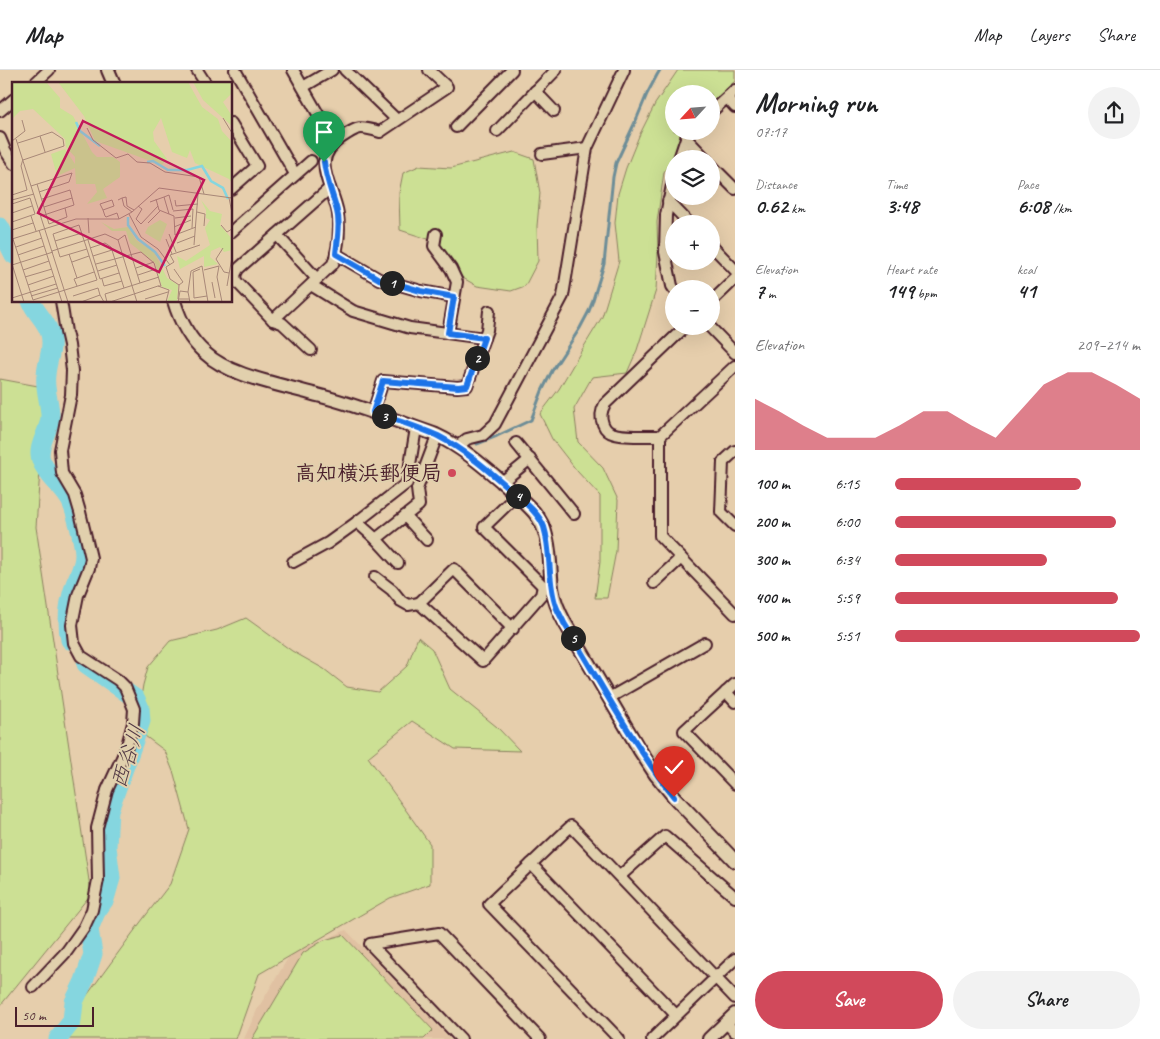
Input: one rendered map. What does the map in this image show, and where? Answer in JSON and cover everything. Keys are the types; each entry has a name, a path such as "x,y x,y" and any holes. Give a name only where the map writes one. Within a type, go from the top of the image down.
{"street":[{"path":"36,82 49,70"},
{"path":"108,70 113,82"},
{"path":"197,70 205,82"},
{"path":"235,70 295,174"},
{"path":"293,70 334,142"},
{"path":"303,87 332,70"},
{"path":"345,70 397,120"},
{"path":"273,320 333,264 336,254 338,213 325,173 324,162 328,150 334,142 356,128 364,127 380,132 447,87 429,70"},
{"path":"456,127 512,70"},
{"path":"497,130 556,70"},
{"path":"457,447 467,439 483,434 495,424 563,296 588,148 624,70"},
{"path":"720,104 735,90"},
{"path":"536,91 554,111"},
{"path":"726,98 735,107"},
{"path":"0,111 12,101"},
{"path":"232,125 257,166 232,188"},
{"path":"0,138 12,161"},
{"path":"542,154 588,148"},
{"path":"232,231 295,174 311,162"},
{"path":"720,173 735,189"},
{"path":"311,350 282,324 273,320 236,280 233,274 330,188"},
{"path":"667,205 665,252 671,280"},
{"path":"672,205 681,215"},
{"path":"436,234 434,246 451,269 457,282 448,333"},
{"path":"277,235 314,282 353,311 410,328 484,338"},
{"path":"336,254 379,279 421,291 454,297"},
{"path":"720,254 735,270"},
{"path":"720,294 735,280"},
{"path":"33,987 67,951 84,927 92,910 98,880 97,828 107,790 126,749 133,722 134,709 125,687 118,680 81,656 74,643 72,625 78,595 91,558 75,495 62,473 60,450 71,395 72,371 61,302"},
{"path":"174,302 181,320 191,338 206,354 222,364 247,376 319,395 373,412 437,436 457,447 480,464 535,513 543,525 549,547 547,587 483,661 419,603"},
{"path":"373,412 383,381 458,387 467,386 487,330 489,311"},
{"path":"677,335 605,404 601,413 602,420 608,431 615,434 660,436 735,366"},
{"path":"718,335 735,353"},
{"path":"294,562 328,543 407,483 416,428"},
{"path":"376,539 419,505 417,489 437,436"},
{"path":"660,436 660,536 735,614"},
{"path":"516,443 574,514"},
{"path":"735,451 723,462 721,512 735,526"},
{"path":"502,482 530,459"},
{"path":"517,496 484,527 547,587 564,623 639,749 674,797 735,860"},
{"path":"405,516 427,540"},
{"path":"357,522 398,563"},
{"path":"654,583 681,558"},
{"path":"375,577 408,605 419,603 454,569 512,629"},
{"path":"609,698 705,643"},
{"path":"735,684 684,731 735,784"},
{"path":"726,692 735,702"},
{"path":"619,1039 489,904 571,826 735,998"},
{"path":"620,876 665,836 735,897"},
{"path":"531,864 676,1015"},
{"path":"461,1039 370,944 439,933 540,1039"},
{"path":"652,1039 735,959"},
{"path":"709,1039 732,1023"}],"shaded area":[{"path":"346,930 450,1039 244,1039 257,1010 294,948 324,940"}],"green space":[{"path":"678,70 735,70 735,81 720,95 720,85 668,85"},
{"path":"665,89 665,140 684,140 677,150 665,150 665,170 657,222 656,290 637,350 627,373 592,377 574,409 578,442 603,468 618,500 616,551 607,598 595,598 600,562 600,496 552,439 540,414 559,389 602,317 619,261 615,223 618,194 639,136 655,104"},
{"path":"514,152 534,159 540,193 537,226 538,261 525,286 511,291 477,286 463,278 431,240 400,230 399,193 403,173 419,166 451,168"},
{"path":"0,379 38,386 45,399 36,527 91,894 0,1006"},
{"path":"246,618 292,651 324,669 347,687 378,692 407,666 418,637 432,649 450,689 497,727 520,751 455,749 412,721 368,757 430,844 430,884 390,898 259,974 236,1039 55,1039 170,884 189,829 174,774 165,751 137,730 143,685 148,667 170,641 217,630"},
{"path":"343,935 433,1030 424,1039 252,1039 303,953 324,940"}],"waterway":[{"path":"477,444 531,420 552,371 589,311 604,264 616,163 660,70"},
{"name":"西谷川","path":"0,227 12,251"},
{"name":"西谷川","path":"32,302 46,325 51,339 46,380 50,416 40,449 41,460 46,470 71,502 79,525 84,549 83,563 71,597 68,619 70,640"},
{"name":"西谷川","path":"58,1039 72,1021 74,1002 84,981 93,954 89,929 96,912 105,899 111,878 107,847 109,810 141,721 140,708 136,699 86,664"}],"place":[{"name":"高知横浜郵便局","path":"452,473"}],"route":[{"path":"324,162 327,182 338,213 336,254 379,279 421,291 454,297 448,333 484,338 467,386 458,387 383,381 373,412 437,436 457,447 480,464 535,513 543,525 549,547 552,589 556,606 564,623 639,749 656,775 674,797"}]}
